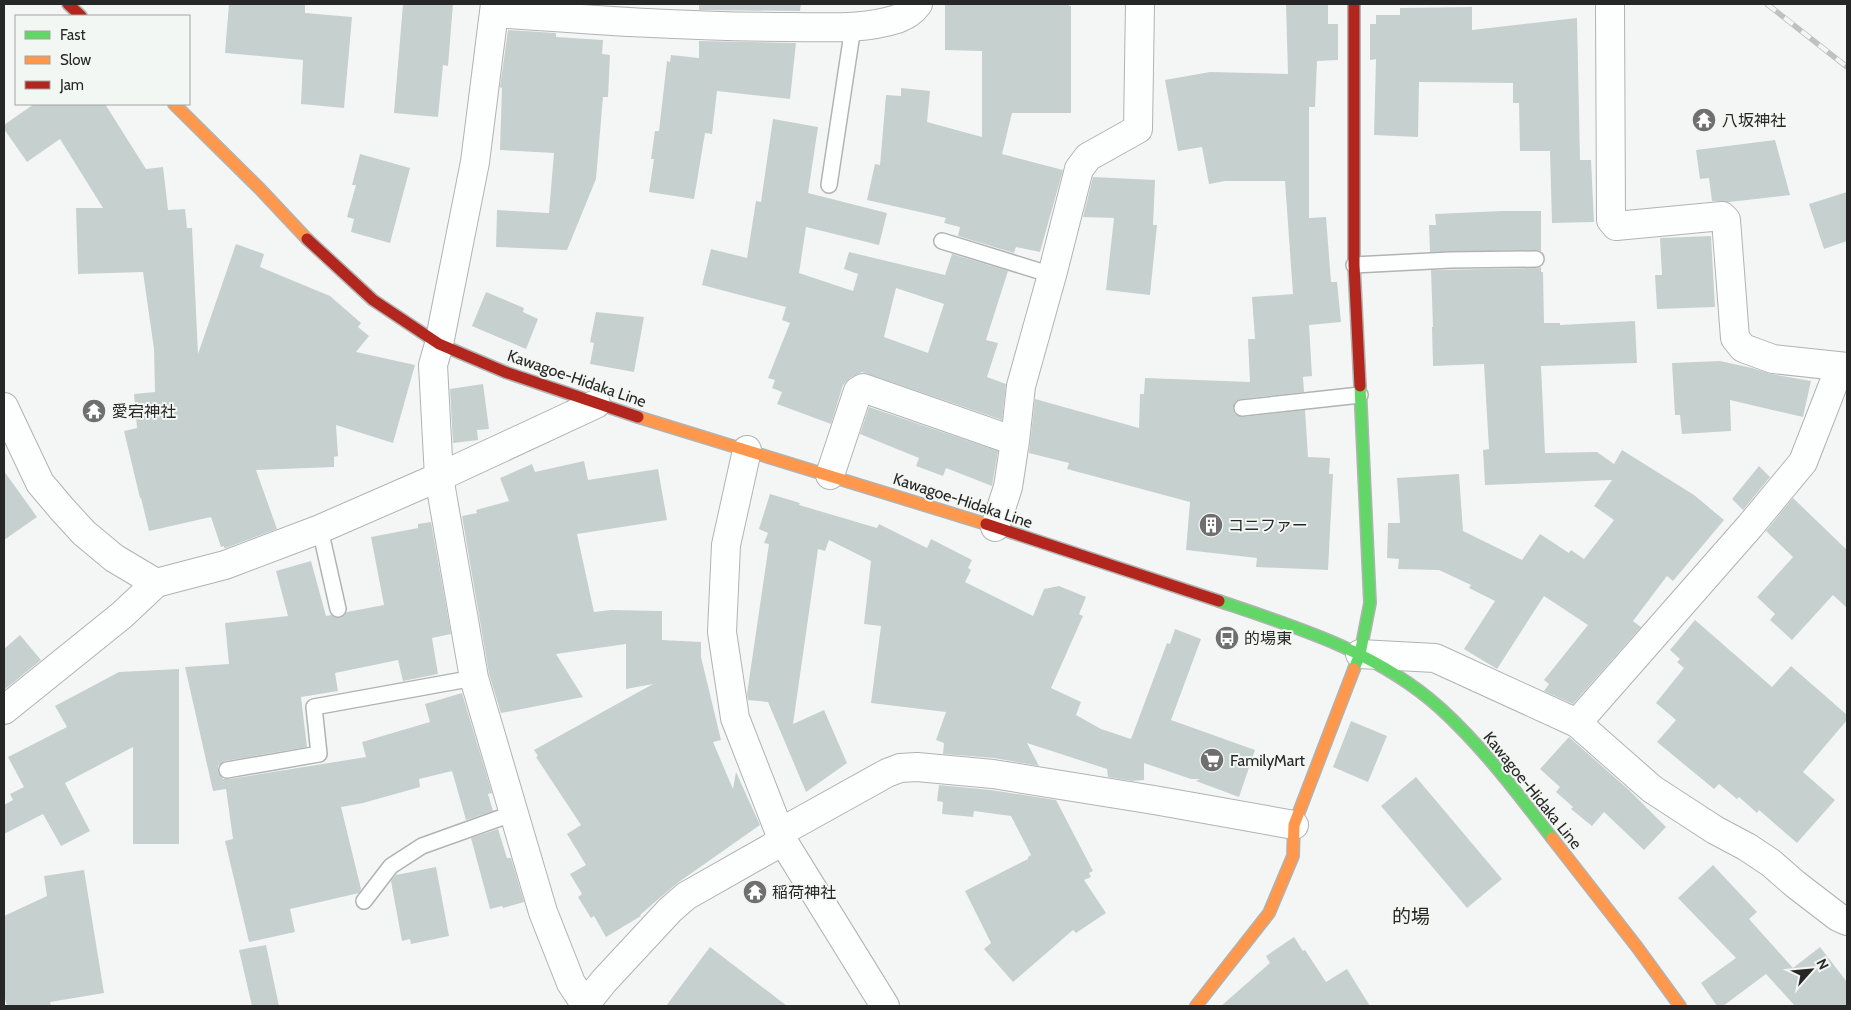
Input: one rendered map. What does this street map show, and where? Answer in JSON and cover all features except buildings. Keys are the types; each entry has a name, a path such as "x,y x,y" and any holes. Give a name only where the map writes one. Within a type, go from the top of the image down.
{"main road":[{"path":"68,4 80,15"},
{"path":"1196,1006 1269,913 1293,856 1294,825 1360,654 1370,603 1354,265 1354,4"},
{"name":"Kawagoe-Hidaka Line","path":"175,105 260,189 322,254 373,300 439,344 506,372 596,404 995,527 1281,622 1360,654 1402,679 1440,708 1500,771 1680,1006"}],"street":[{"path":"918,4 911,13 896,19 853,27 750,27 627,23 494,8 475,162 439,344 433,365 439,477 474,678 543,912 571,983 584,1005 670,910 686,896 887,773 900,768 917,767 993,774 1294,825"},
{"path":"995,527 1008,487 1021,386 1079,169 1088,157 1138,129 1140,4"},
{"path":"1578,723 1750,526 1803,462 1844,367 1773,359 1743,348 1734,338 1726,220 1722,216 1616,226 1611,220 1610,4"},
{"path":"830,475 858,391 863,388 1015,441"},
{"path":"4,710 122,615 156,583 225,565 320,529 439,477 596,404"},
{"path":"7,422 40,483 84,533 114,558 156,583"},
{"path":"747,450 726,545 722,632 735,718 781,837 885,1006"},
{"path":"1360,654 1435,658 1578,723 1652,788 1714,830 1747,847 1771,863 1838,917 1847,921"}],"lane":[{"path":"829,185 853,27"},
{"path":"942,242 1052,275"},
{"path":"1354,265 1450,260 1536,259"},
{"path":"1242,408 1360,395"},
{"path":"320,529 338,608"},
{"path":"227,770 319,754 314,707 474,678"},
{"path":"364,901 391,866 422,846 514,813"}],"railway":[{"path":"1767,4 1847,67"}],"traffic: fast":[{"path":"1354,669 1360,654 1370,603 1360,386"},
{"path":"1219,601 1335,643 1363,656 1416,688 1440,708 1470,738 1499,770 1552,838"}],"traffic: slow":[{"path":"175,105 260,189 307,239"},
{"path":"638,417 986,524"},
{"path":"1196,1006 1269,913 1293,856 1294,825 1354,669"},
{"path":"1552,838 1637,947 1680,1006"}],"traffic: jam":[{"path":"68,4 80,15"},
{"path":"1354,4 1354,265 1360,386"},
{"path":"307,239 373,300 439,344 505,372 638,417"},
{"path":"986,524 1219,601"}],"place":[{"name":"八坂神社","path":"1704,120"},
{"name":"愛宕神社","path":"94,411"},
{"name":"コニファー","path":"1211,525"},
{"name":"的場東","path":"1227,638"},
{"name":"FamilyMart","path":"1212,760"},
{"name":"稲荷神社","path":"755,892"}],"district":[{"name":"的場","path":"1411,916"}]}
